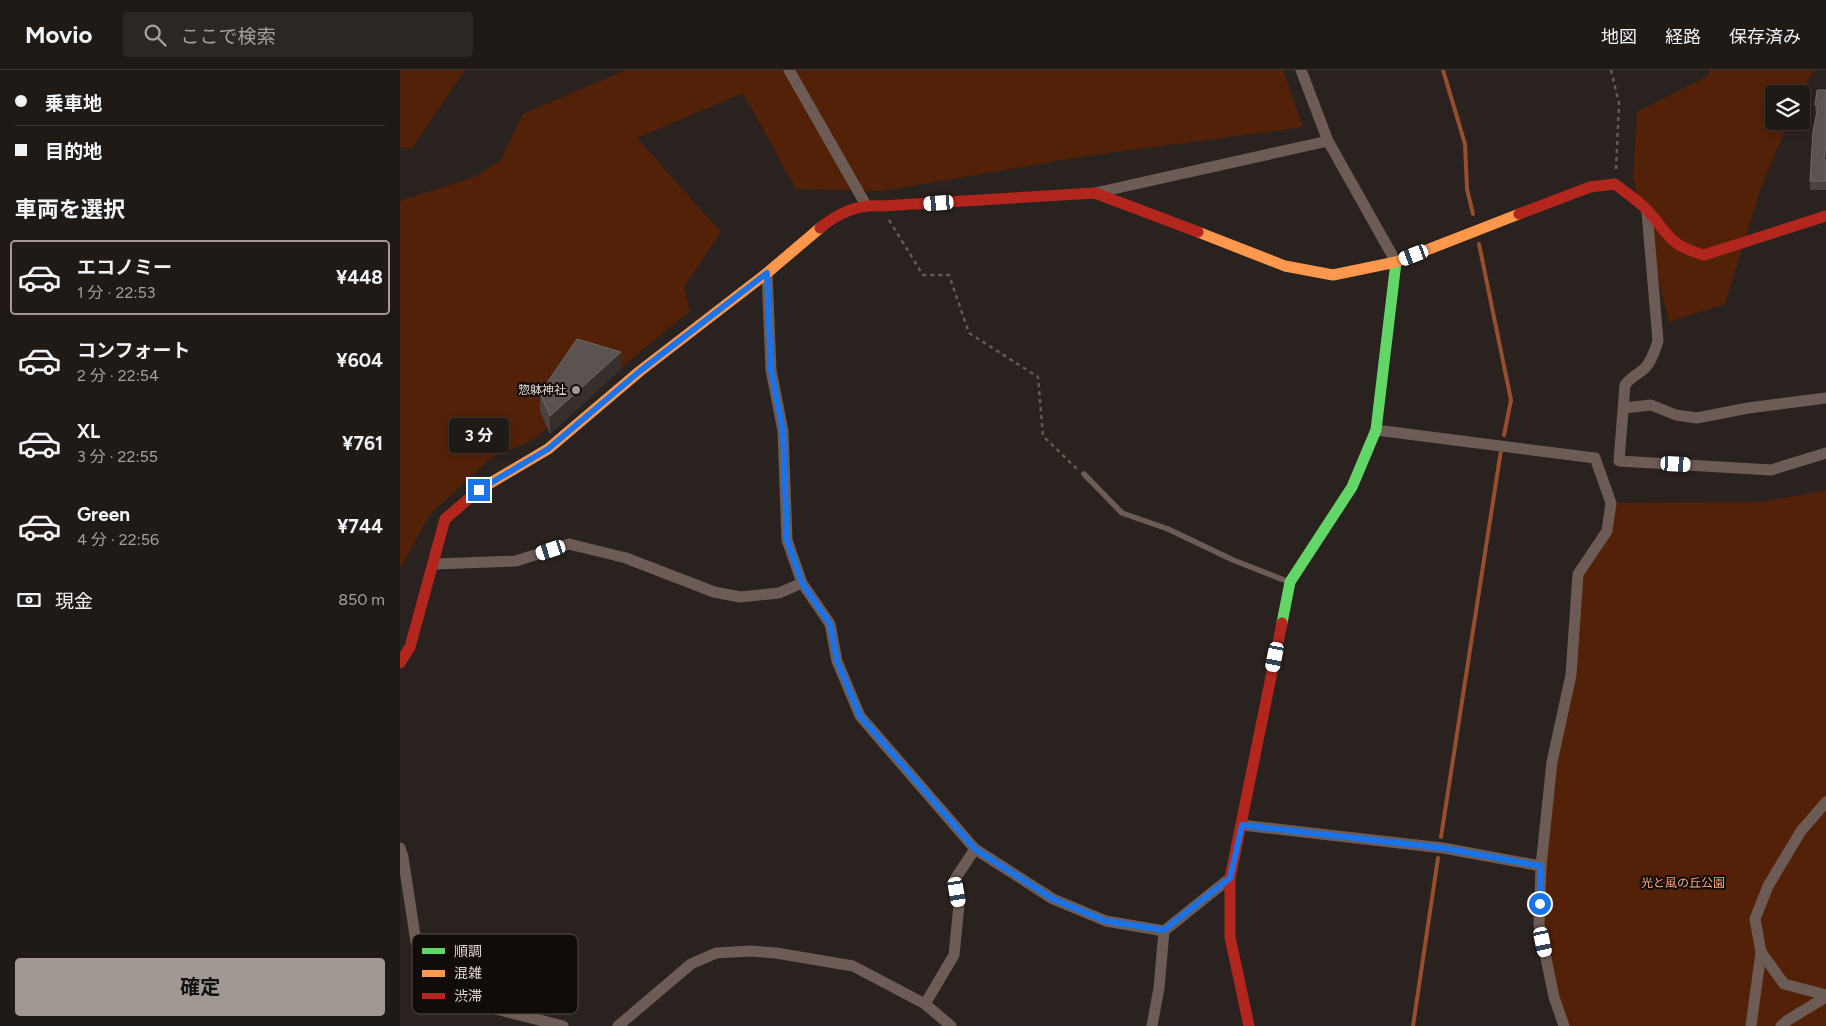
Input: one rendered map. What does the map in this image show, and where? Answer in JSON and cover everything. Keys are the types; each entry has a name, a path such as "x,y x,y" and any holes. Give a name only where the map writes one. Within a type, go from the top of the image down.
{"street":[{"path":"789,70 866,206"},
{"path":"1249,1026 1230,937 1230,878 1290,582 1352,487 1376,430 1396,262 1328,141 1301,70"},
{"path":"400,663 410,647 445,519 479,490 548,449 640,371 767,273 833,217 866,206 1095,193 1328,141"},
{"path":"1095,193 1284,266 1333,274 1396,262 1590,187 1615,184 1647,210 1668,238 1686,250 1704,255 1826,216"},
{"path":"1647,210 1658,341 1655,352 1644,369 1632,376 1625,385 1619,461 1770,470 1826,453"},
{"path":"767,273 771,370 783,431 787,540 802,583 830,624 837,661 860,716 975,849 1053,899 1106,921 1164,930"},
{"path":"1624,408 1650,405 1676,414 1697,418 1748,408 1826,398"},
{"path":"1376,430 1595,458 1611,503 1606,531 1578,574 1571,675 1552,762 1541,866 1539,924 1554,997 1564,1026"},
{"path":"434,564 516,561 569,544 626,558 714,592 740,597 779,593 802,583"},
{"path":"1752,1026 1761,952 1755,919 1768,886 1801,831 1826,802"},
{"path":"1242,825 1443,848 1541,866"},
{"path":"400,848 403,856 415,934"},
{"path":"925,1004 954,955 959,905 955,879 975,849"},
{"path":"1152,1026 1159,988 1164,930 1230,878"},
{"path":"618,1026 691,964 716,952 750,951 776,953 853,966 925,1004 951,1026"},
{"path":"1761,952 1784,984 1826,996"},
{"path":"1781,1026 1826,996"},
{"path":"516,1014 563,1026"}],"lane":[{"path":"1084,474 1122,513 1168,529 1233,560 1290,582"}],"path":[{"path":"1611,70 1619,104 1615,184"},
{"path":"881,206 924,274 949,275 969,333 1038,377 1043,436 1084,474"}],"green space":[{"path":"400,70 465,70 412,148 400,147"},
{"path":"626,70 1283,70 1303,127 1086,156 882,191 796,189 743,93 637,138 721,232 684,287 690,311 534,439 490,459 430,514 400,569 400,201 474,177 501,160 523,114"},
{"path":"1709,70 1814,70 1806,85 1765,85 1765,130 1785,130 1761,188 1725,304 1669,322 1633,177 1637,112 1708,76"},
{"name":"光と風の丘公園","path":"1826,490 1826,1026 1564,1026 1539,924 1541,866 1571,675 1578,574 1607,531 1611,503 1762,502"}],"building":[{"path":"1817,90 1826,90 1826,144 1824,160 1826,160 1826,181 1810,181 1813,131 1818,106 1815,105"},
{"path":"577,339 621,352 550,416 540,393"}],"waterway":[{"path":"1443,70 1465,144 1467,189 1473,214"},
{"path":"1479,244 1511,400 1504,435"},
{"path":"1441,837 1501,450"},
{"path":"1413,1026 1438,858"}],"traffic: fast":[{"path":"1282,623 1290,582 1352,487 1376,430 1396,262"}],"traffic: slow":[{"path":"1198,232 1285,266 1333,275 1396,262 1519,214"},
{"path":"487,485 548,449 640,371 767,273 820,228"}],"traffic: jam":[{"path":"1519,214 1590,187 1615,184 1637,200 1671,239 1692,251 1704,255 1826,216"},
{"path":"820,228 841,214 864,206 1095,193 1198,232"},
{"path":"400,663 410,647 445,519 487,485"},
{"path":"1249,1026 1230,937 1230,878 1282,623"}],"place":[{"name":"惣躰神社","path":"576,390"}],"route":[{"path":"479,490 548,449 640,371 767,273 771,370 783,431 787,540 802,583 830,624 837,661 860,716 975,849 1053,899 1106,921 1164,930 1230,878 1242,825 1443,848 1541,866 1540,904"}]}
